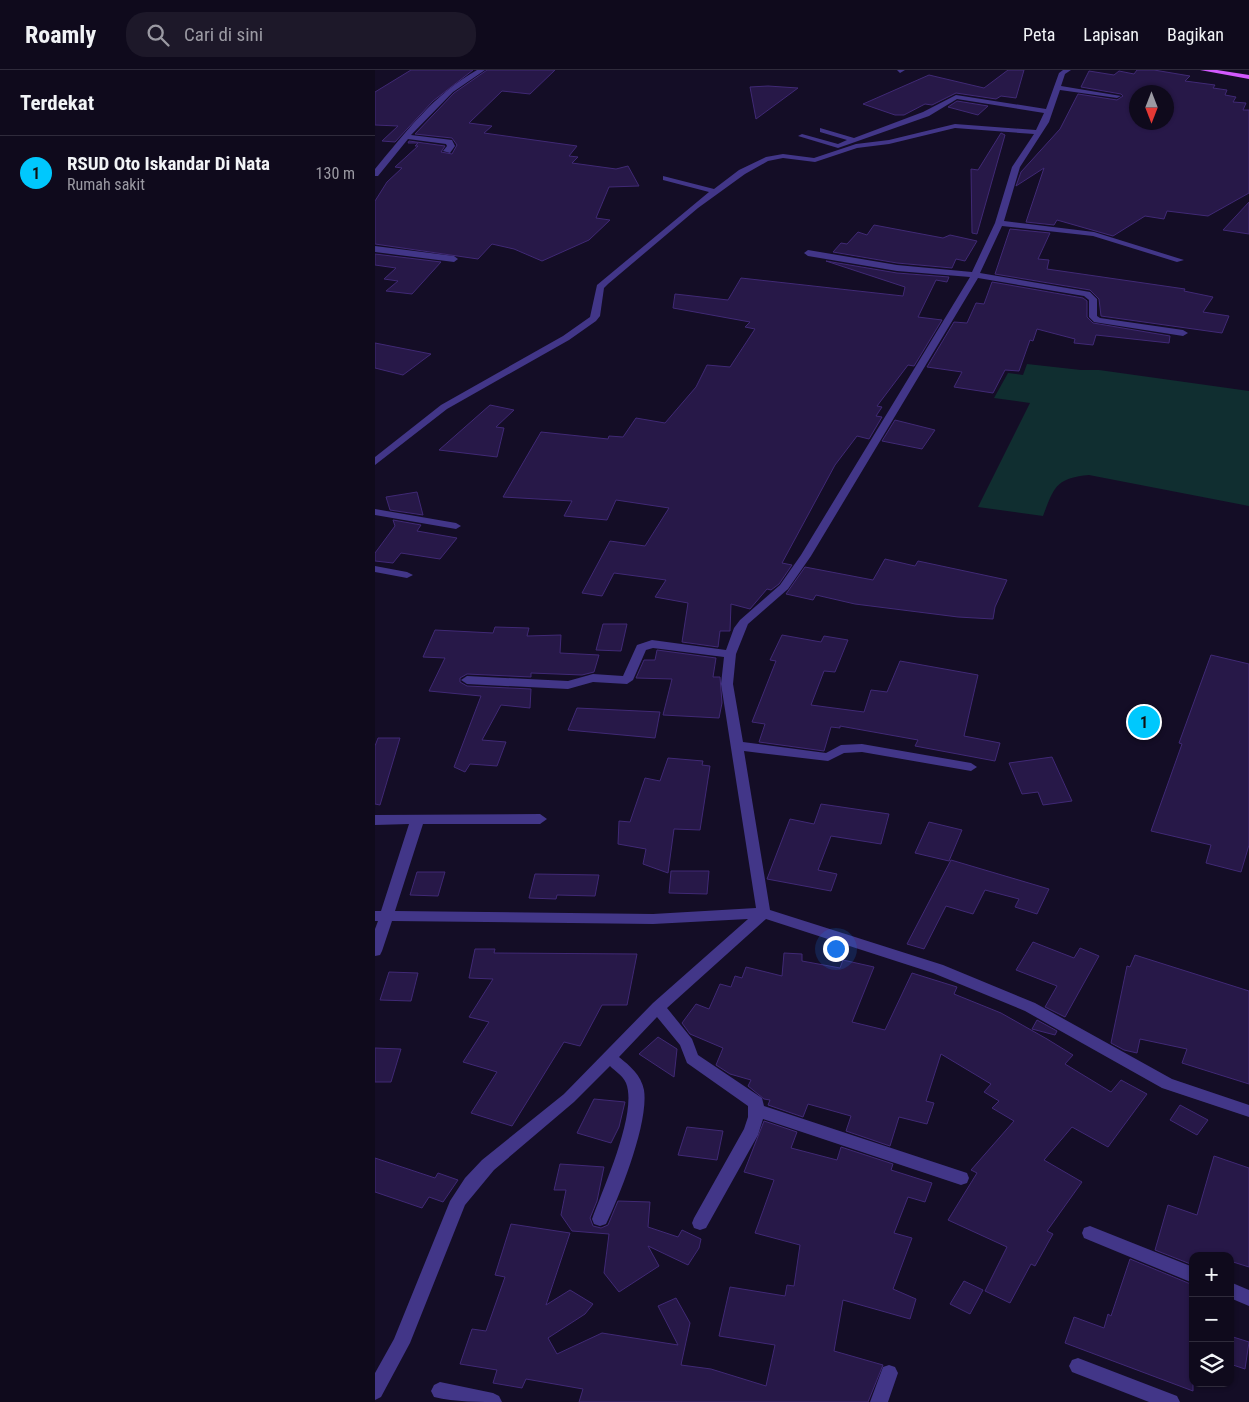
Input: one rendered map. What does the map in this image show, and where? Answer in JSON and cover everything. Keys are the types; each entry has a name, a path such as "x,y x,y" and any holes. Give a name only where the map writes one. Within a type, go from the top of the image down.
{"main road":[{"path":"1203,70 1249,77"}],"street":[{"path":"375,174 406,136 457,83 482,70"},
{"path":"764,912 727,684 730,654 744,622 784,587 806,556 896,410 975,275 999,223 1016,167 1049,112 1062,73 1068,70"},
{"path":"1057,88 1117,96"},
{"path":"802,136 836,146 935,111 954,98 1049,112"},
{"path":"375,462 444,407 502,375 593,319 596,316 600,287 605,282 714,191 765,159 776,156 815,160 856,146 889,142 955,126 1038,132"},
{"path":"823,130 854,140"},
{"path":"406,136 449,142 451,146 447,151"},
{"path":"666,178 714,191"},
{"path":"999,223 1094,234 1180,260"},
{"path":"375,249 455,259"},
{"path":"808,253 897,268 975,275 1087,294 1093,299 1093,317 1097,320 1183,333"},
{"path":"375,512 456,526"},
{"path":"375,569 407,575"},
{"path":"467,680 568,685 593,678 627,680 641,648 652,644 730,654"},
{"path":"737,746 828,757 841,749 862,748 971,767"},
{"path":"375,820 540,819"},
{"path":"375,951 381,917 417,821"},
{"path":"375,1391 401,1343 458,1201 471,1182 488,1165 569,1098 657,1006 764,912"},
{"path":"381,917 653,919 764,912 938,969 1030,1007 1167,1084 1249,1111"},
{"path":"657,1006 687,1043 693,1059 756,1103 752,1130 701,1223"},
{"path":"600,1219 635,1119 637,1100 636,1088 631,1078 609,1057"},
{"path":"756,1110 961,1178"},
{"path":"1089,1233 1189,1273"},
{"path":"1234,1292 1249,1298"},
{"path":"1078,1366 1171,1402"},
{"path":"879,1402 889,1373"},
{"path":"440,1392 493,1402"}],"green space":[{"path":"1027,364 1099,370 1249,391 1249,506 1089,475 1069,479 1058,486 1050,498 1043,516 978,507 1030,403 994,398 1008,373 1023,375"}],"building":[{"path":"411,70 473,70 433,101 395,142 382,141 398,126 375,125 375,92"},
{"path":"487,70 555,70 530,94 502,91 469,123 492,126 484,133 577,146 569,156 578,157 572,163 616,169 628,166 639,186 609,187 596,218 610,220 589,240 542,261 514,249 492,244 478,259 375,244 375,201 387,182 402,168 395,167 418,146 415,146 418,143 408,143 409,141 445,146 441,152 452,154 457,145 452,138 415,134 454,93"},
{"path":"1008,70 1024,70 1016,98 1001,96 996,99 956,93 932,105 925,104 904,115 895,115 863,104 929,75 984,88"},
{"path":"1137,70 1154,70 1190,76 1185,81 1215,85 1213,88 1227,90 1225,95 1236,97 1233,102 1246,103 1243,110 1249,110 1249,193 1208,216 1167,211 1164,219 1145,216 1113,236 1057,220 1054,225 1026,222 1044,168 1016,186 1021,172 1060,129 1078,94 1117,100 1123,96 1121,94 1081,87 1089,71 1114,75 1119,71 1134,74"},
{"path":"750,87 798,88 756,119"},
{"path":"957,101 988,106 978,115 948,107"},
{"path":"1001,133 1005,135 977,234 972,233 971,169 978,170"},
{"path":"1249,202 1249,234 1223,230"},
{"path":"874,225 943,238 950,235 977,241 965,261 956,259 952,268 897,263 833,252 841,243 847,244 858,232 867,235"},
{"path":"1010,229 1050,233 1038,259 1049,260 1047,269 1185,289 1184,291 1213,297 1203,312 1229,316 1222,333 1101,316 1099,299 1090,290 995,274"},
{"path":"375,254 441,262 412,294 386,291 398,281 384,279 396,268 375,265"},
{"path":"826,261 897,273 949,277 947,282 936,280 918,317 942,320 914,366 908,365 877,406 882,407 876,416 882,417 869,439 857,436 835,465 782,563 792,565 779,584 771,590 767,589 750,609 731,604 730,631 720,631 718,647 682,642 688,603 655,597 666,580 614,573 602,596 582,593 610,541 645,546 669,508 616,500 607,520 564,516 572,501 503,497 541,432 608,439 609,436 623,437 636,418 665,423 696,387 707,365 730,367 755,329 745,327 750,322 673,308 675,294 728,300 741,278 903,296 905,287"},
{"path":"992,282 1083,298 1087,301 1087,317 1093,323 1170,336 1169,343 1096,335 1093,345 1074,343 1075,339 1037,329 1033,341 1030,340 1019,371 1005,370 993,393 954,387 962,372 927,367 954,322 967,323 976,303 984,304"},
{"path":"375,343 431,354 403,375 375,368"},
{"path":"490,405 514,410 496,427 504,428 497,457 439,450"},
{"path":"895,420 935,430 922,449 882,441"},
{"path":"417,492 423,515 390,510 386,497"},
{"path":"393,520 421,525 417,531 457,538 440,559 401,553 393,563 375,561 375,553 395,526"},
{"path":"885,559 915,566 918,561 1007,580 995,607 993,619 958,617 855,604 816,595 813,600 786,594 805,567 873,580"},
{"path":"603,624 627,624 621,651 596,650"},
{"path":"495,627 529,628 527,636 561,635 560,653 599,655 594,672 582,675 531,673 531,677 467,674 460,678 460,682 467,686 531,689 530,708 501,705 482,740 506,742 497,766 470,764 465,772 454,767 481,696 429,691 445,658 423,657 435,630 493,633"},
{"path":"782,635 821,642 824,636 848,640 835,672 824,671 811,705 864,712 871,690 887,692 900,661 978,675 964,736 1000,743 995,761 915,746 918,740 840,726 840,728 831,727 824,751 759,742 765,724 752,722 776,661 770,660"},
{"path":"657,650 716,658 713,677 720,677 722,703 719,718 663,715 672,679 636,678 644,660 655,660"},
{"path":"1211,655 1249,664 1249,845 1241,872 1206,863 1211,845 1151,831 1182,744 1179,743"},
{"path":"577,708 660,712 655,738 568,730"},
{"path":"378,738 400,738 380,805 375,804 375,746"},
{"path":"1052,757 1072,801 1043,805 1038,792 1022,794 1009,763"},
{"path":"668,758 703,761 702,765 710,766 700,830 674,829 668,873 643,864 646,849 618,844 619,821 630,822 645,778 660,781"},
{"path":"821,804 889,814 881,844 831,836 818,870 837,874 831,891 767,879 790,819 814,824"},
{"path":"929,822 962,830 949,861 915,853"},
{"path":"951,860 1049,889 1037,914 1015,907 1019,899 985,890 973,914 946,906 924,949 907,944"},
{"path":"671,871 709,871 707,894 669,893"},
{"path":"417,872 445,872 438,896 410,895"},
{"path":"535,874 599,875 595,896 557,895 556,899 529,898"},
{"path":"1033,942 1074,958 1080,948 1099,956 1065,1017 1045,1007 1057,986 1016,970"},
{"path":"475,949 495,949 494,953 637,954 627,1005 602,1005 580,1046 564,1042 512,1126 471,1113 497,1072 463,1062 489,1022 469,1017 493,979 469,978"},
{"path":"784,953 802,954 802,961 840,968 843,960 874,967 852,1022 885,1030 912,973 957,987 954,994 1001,1013 1047,1039 1073,1055 1065,1064 1111,1092 1121,1080 1147,1094 1108,1147 1072,1127 1044,1160 1082,1182 1047,1231 1053,1234 1035,1266 1031,1264 1010,1303 985,1291 1007,1247 948,1220 977,1173 971,1170 1014,1121 992,1108 999,1101 984,1092 991,1084 941,1054 926,1101 934,1103 927,1124 899,1117 890,1146 846,1131 851,1116 808,1104 803,1117 768,1105 770,1100 764,1099 748,1086 751,1080 730,1074 716,1065 723,1048 690,1034 682,1023 696,1004 709,1009 720,984 731,987 735,976 742,978 746,967 782,976"},
{"path":"1135,955 1249,991 1249,1084 1182,1063 1187,1049 1140,1039 1137,1053 1124,1050 1111,1043 1127,966 1130,967"},
{"path":"389,972 418,973 411,1001 380,1000"},
{"path":"1037,1020 1057,1031 1055,1035 1032,1029"},
{"path":"658,1037 677,1049 674,1077 639,1054"},
{"path":"375,1048 401,1049 391,1082 375,1082"},
{"path":"594,1099 625,1102 619,1127 611,1143 577,1133"},
{"path":"1180,1105 1208,1120 1197,1135 1170,1120"},
{"path":"764,1121 797,1132 791,1148 837,1160 841,1147 893,1164 891,1170 932,1183 925,1202 908,1197 894,1233 912,1238 893,1289 916,1299 910,1319 843,1300 834,1351 883,1365 868,1402 579,1402 583,1389 526,1379 522,1388 493,1383 497,1370 460,1364 472,1329 486,1331 505,1277 495,1275 511,1224 570,1233 546,1305 570,1290 593,1304 585,1314 548,1338 557,1354 602,1333 678,1345 658,1306 676,1298 690,1323 681,1365 711,1369 766,1386 775,1345 719,1336 730,1287 785,1296 787,1285 794,1286 800,1245 755,1233 774,1180 744,1172"},
{"path":"687,1127 723,1131 717,1160 678,1155"},
{"path":"1214,1156 1249,1168 1249,1267 1234,1262 1234,1252 1189,1252 1189,1263 1155,1250 1168,1205 1197,1215"},
{"path":"375,1158 435,1178 438,1173 458,1180 443,1202 429,1197 422,1208 375,1192"},
{"path":"560,1164 604,1167 597,1201 590,1218 593,1226 601,1228 608,1225 618,1201 650,1202 648,1227 678,1237 682,1230 701,1239 699,1248 688,1265 648,1246 659,1266 619,1292 604,1273 609,1234 572,1231 561,1215 566,1190 554,1190"},
{"path":"1130,1259 1189,1283 1189,1387 1193,1387 1193,1391 1065,1343 1074,1317 1104,1328 1108,1314 1111,1316"},
{"path":"964,1281 983,1290 970,1314 950,1304"},
{"path":"1234,1337 1249,1342 1245,1369 1234,1365"}],"place":[{"name":"RSUD Oto Iskandar Di Nata","path":"1144,722"}]}
